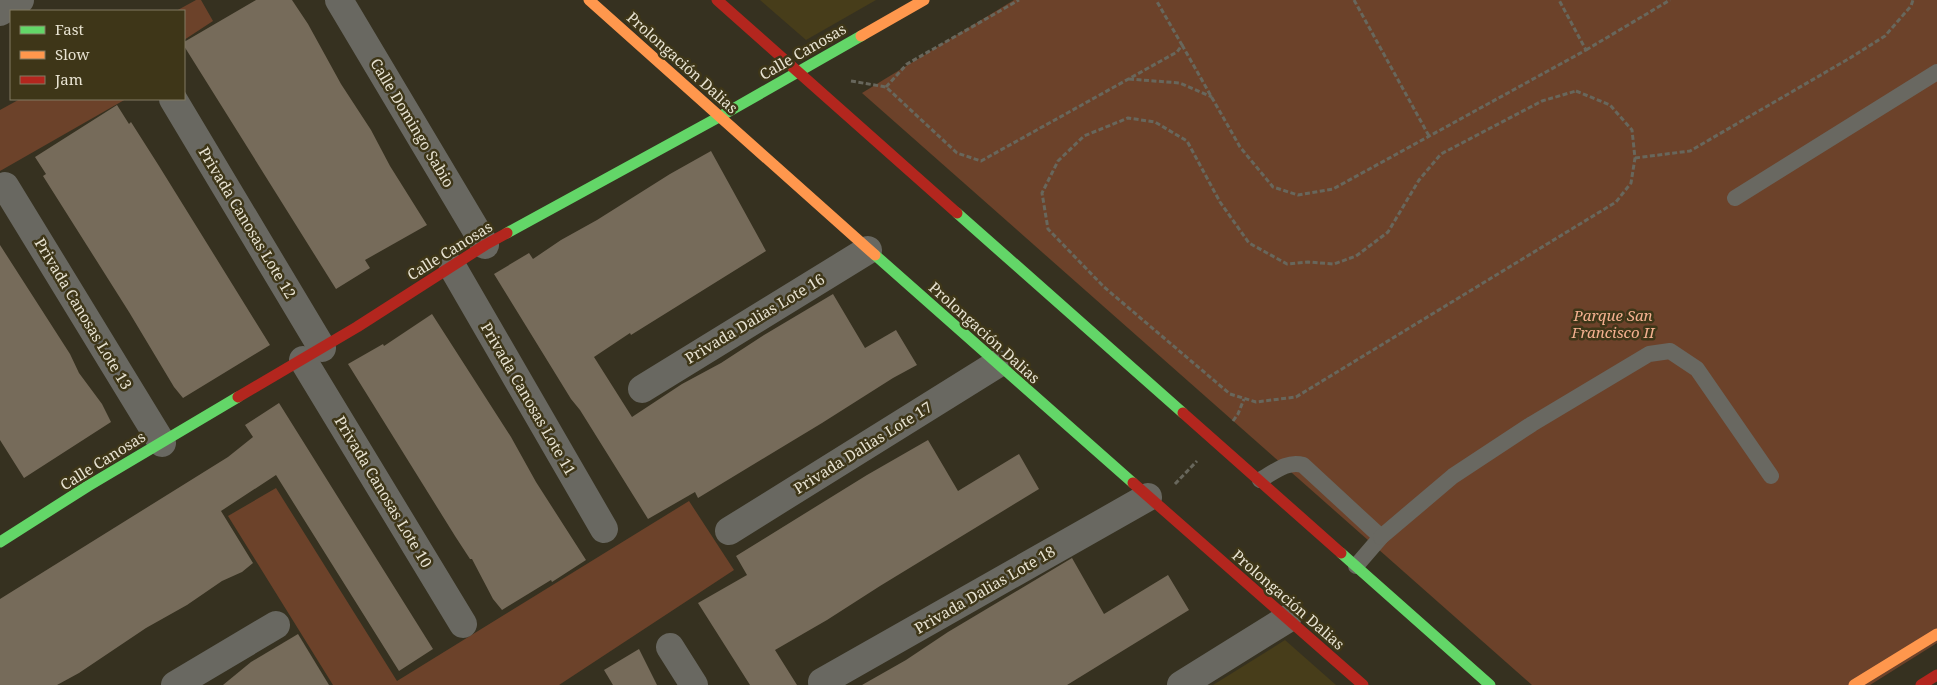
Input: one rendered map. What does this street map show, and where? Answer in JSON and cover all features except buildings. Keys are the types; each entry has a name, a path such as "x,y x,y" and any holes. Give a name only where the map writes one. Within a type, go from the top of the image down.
{"main road":[{"name":"Prolongación Dalias","path":"589,0 868,250 1363,685"},
{"path":"717,0 1490,685"},
{"name":"Calle Canosas","path":"2,535 312,354 453,268 485,245 719,117 924,0"},
{"path":"1854,685 1937,634"},
{"path":"1921,685 1937,675"}],"street":[{"path":"0,12 20,0"},
{"name":"Calle Domingo Sabio","path":"339,0 485,245"},
{"name":"Privada Canosas Lote 12","path":"174,100 312,354"},
{"name":"Privada Canosas Lote 13","path":"5,186 162,442"},
{"name":"Privada Dalias Lote 16","path":"642,388 868,250"},
{"name":"Privada Canosas Lote 11","path":"453,268 604,530"},
{"name":"Privada Canosas Lote 10","path":"312,354 463,624"},
{"name":"Privada Dalias Lote 17","path":"729,531 997,364"},
{"name":"Privada Dalias Lote 18","path":"822,682 1152,500"},
{"path":"1181,685 1287,619"},
{"path":"175,685 276,625"},
{"path":"670,647 694,685"}],"lane":[{"path":"1735,198 1937,72"},
{"path":"1356,566 1381,537 1452,476 1549,414 1649,354 1670,351 1697,369 1771,476"},
{"path":"1260,480 1288,464 1296,463 1303,465 1381,537"}],"path":[{"path":"1019,0 907,64 886,87 957,153 981,161 1177,52 1182,45"},
{"path":"1156,0 1240,147 1273,187 1298,195 1333,189 1586,50 1670,0"},
{"path":"1354,0 1429,136"},
{"path":"1559,0 1586,50"},
{"path":"1635,158 1690,151 1885,36 1911,6 1913,0"},
{"path":"1128,79 1180,83 1212,98"},
{"path":"1576,91 1610,105 1632,130 1635,158 1631,183 1616,202 1296,397 1256,402 1230,394 1104,287 1048,229 1042,193 1058,162 1084,136 1128,118 1155,122 1187,141 1220,202 1250,243 1287,264 1308,262 1334,264 1356,256 1388,232 1419,180 1442,154 1542,101 1576,91"},
{"path":"1152,500 1216,442"}],"shaded area":[{"path":"760,0 876,0 806,40"},
{"path":"1285,640 1336,685 1213,685"}],"green space":[{"path":"196,0 201,0 213,21 185,39 185,10 178,10"},
{"name":"Parque San Francisco II","path":"1014,0 1937,0 1937,643 1870,685 1532,685 862,93"},
{"path":"18,100 124,100 0,171 0,110"},
{"path":"276,488 397,681 689,501 734,570 559,685 333,685 228,516"}],"traffic: fast":[{"path":"507,233 719,117 861,36"},
{"path":"957,213 1183,413"},
{"path":"875,255 1133,483"},
{"path":"0,542 88,486 238,397"},
{"path":"1341,553 1490,685"}],"traffic: slow":[{"path":"589,0 875,255"},
{"path":"861,36 924,0"},
{"path":"1854,685 1937,634"}],"traffic: jam":[{"path":"717,0 957,213"},
{"path":"238,397 357,327 485,245 507,233"},
{"path":"1183,413 1341,553"},
{"path":"1133,483 1363,685"},
{"path":"1921,685 1937,675"}]}
